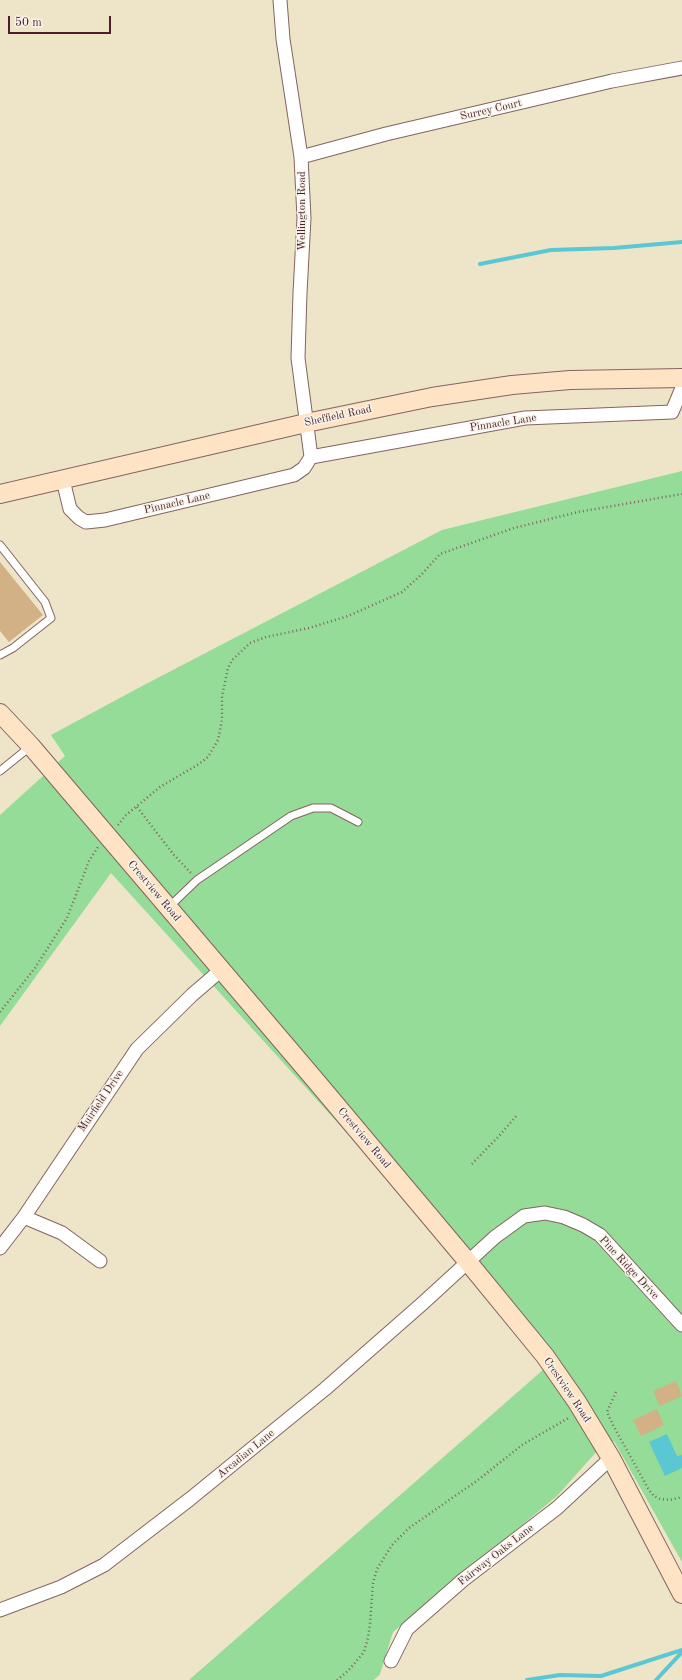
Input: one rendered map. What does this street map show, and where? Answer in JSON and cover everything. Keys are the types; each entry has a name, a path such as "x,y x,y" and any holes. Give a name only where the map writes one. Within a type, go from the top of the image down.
{"street":[{"name":"Wellington Road","path":"280,0 283,39 302,157 304,218 298,358 306,423"},
{"name":"Surrey Court","path":"302,157 386,134 605,83 682,68"},
{"name":"Sheffield Road","path":"0,494 306,423 432,397 512,385 570,380 682,378"},
{"name":"Pinnacle Lane","path":"63,480 70,509 79,518 86,522 105,520 294,475 304,468 311,457 524,418 672,412 682,388"},
{"path":"306,423 311,457"},
{"name":"Crestview Road","path":"0,713 31,746 221,970 468,1262 544,1356 584,1414 611,1458 682,1594"},
{"name":"Muirfield Drive","path":"0,1248 24,1216 137,1048 192,995 221,970"},
{"name":"Pine Ridge Drive","path":"468,1262 496,1237 524,1216 545,1213 564,1217 583,1225 600,1235 682,1324"},
{"path":"24,1216 62,1233 100,1261"},
{"name":"Arcadian Lane","path":"0,1610 60,1587 104,1565 190,1499 325,1389 468,1262"},
{"name":"Fairway Oaks Lane","path":"391,1661 407,1629 464,1580 556,1508 611,1458"}],"lane":[{"path":"0,545 45,602 51,618 13,648 0,656"},
{"path":"0,771 31,746"},
{"path":"168,908 197,880 291,816 313,808 331,808 358,822"}],"path":[{"path":"0,1012 35,968 67,918 89,861 95,851 126,815 160,787 199,764 208,757 216,747 222,720 224,685 228,668 232,660 250,643 266,637 309,628 348,616 402,592 421,575 440,554 514,528 578,512 682,494"},
{"path":"137,807 174,855 197,880"},
{"path":"472,1164 518,1114"},
{"path":"336,1680 348,1671 364,1652 368,1638 373,1583 377,1569 392,1545 408,1528 478,1480 522,1445 576,1414 601,1414 607,1412 616,1392"},
{"path":"607,1412 649,1490 654,1496 660,1499 670,1500 682,1497"}],"green space":[{"path":"682,471 682,1562 614,1441 598,1450 557,1496 393,1632 380,1674 374,1680 189,1680 544,1369 367,1155 111,873 0,1026 0,815 65,756 51,735 442,530"}],"water":[{"path":"667,1434 677,1456 682,1455 682,1468 665,1476 649,1442"}],"building":[{"path":"0,562 43,615 9,642 0,631"},
{"path":"676,1381 682,1396 660,1406 653,1391"},
{"path":"657,1409 664,1425 641,1436 633,1420"}],"waterway":[{"path":"480,264 551,250 614,248 682,242"},
{"path":"527,1680 560,1675 601,1676 682,1650"},
{"path":"656,1680 682,1652"}]}
